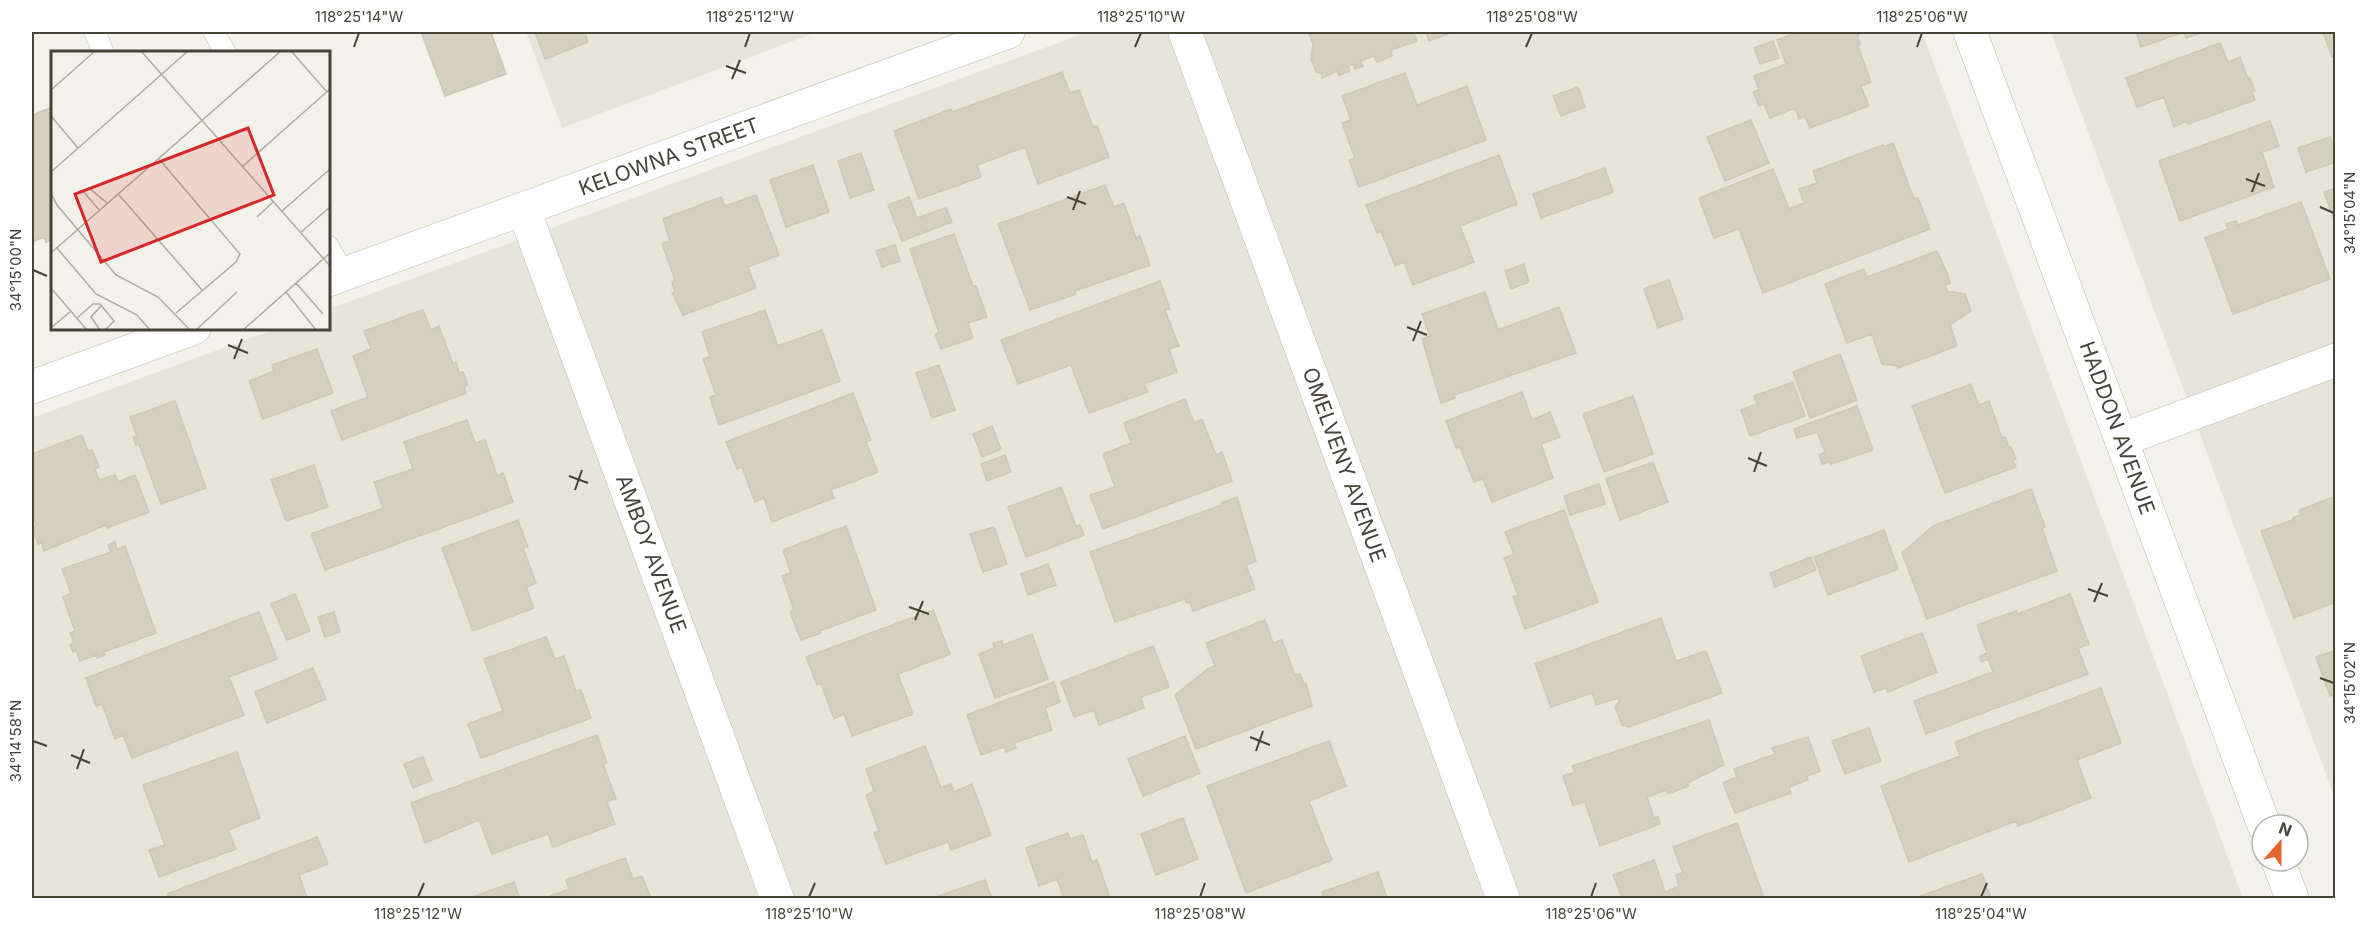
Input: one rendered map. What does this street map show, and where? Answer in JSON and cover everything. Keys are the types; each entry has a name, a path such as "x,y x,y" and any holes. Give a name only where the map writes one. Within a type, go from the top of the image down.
{"street":[{"name":"KELOWNA STREET","path":"336,277 1008,32"},
{"name":"OMELVENY AVENUE","path":"1185,32 1503,898"},
{"name":"HADDON AVENUE","path":"1970,32 2260,813"},
{"name":"AMBOY AVENUE","path":"524,210 777,898"},
{"path":"32,387 189,330"},
{"path":"2121,440 2336,360"},
{"path":"2283,873 2292,898"}],"lane":[{"path":"95,32 103,51"},
{"path":"214,32 224,51"},
{"path":"330,254 336,277"}],"shaded area":[{"path":"526,32 817,32 562,128"},
{"path":"1088,32 1922,32 2243,898 32,898 32,418 272,330 330,330 330,309"},
{"path":"2051,32 2335,32 2335,799 2150,299"}],"building":[{"path":"421,32 491,32 506,74 445,96"},
{"path":"535,32 584,32 588,42 545,59"},
{"path":"1308,32 1413,32 1417,41 1391,50 1392,56 1377,62 1374,56 1360,61 1363,66 1355,69 1353,64 1348,66 1350,71 1339,75 1337,71 1322,78 1322,74 1316,72 1311,59 1313,44"},
{"path":"1426,32 1453,32 1429,41"},
{"path":"1798,32 1858,32 1860,44 1858,46 1871,82 1861,86 1869,106 1810,128 1805,116 1799,119 1795,108 1770,118 1764,104 1759,106 1753,92 1759,90 1754,76 1786,64 1777,40"},
{"path":"2136,32 2184,32 2141,47"},
{"path":"2184,32 2204,32 2186,38"},
{"path":"2323,32 2336,32 2336,55 2332,57"},
{"path":"1773,41 1779,58 1760,64 1754,48"},
{"path":"2220,43 2228,62 2240,57 2255,91 2252,91 2255,100 2174,127 2164,97 2137,107 2126,78"},
{"path":"1062,72 1070,93 1079,90 1093,127 1097,126 1109,157 1038,184 1025,147 977,165 981,177 919,199 894,131 951,109 952,112"},
{"path":"1405,73 1417,105 1467,86 1486,140 1359,187 1349,160 1355,158 1342,123 1351,120 1342,96"},
{"path":"1578,87 1585,107 1561,116 1553,96"},
{"path":"51,107 51,240 46,242 44,237 32,242 32,115"},
{"path":"1751,120 1769,163 1725,181 1707,137"},
{"path":"2270,121 2279,146 2262,152 2274,187 2180,221 2159,161"},
{"path":"2330,137 2336,152 2336,162 2306,172 2298,148"},
{"path":"1893,143 1914,199 1918,198 1930,229 1763,293 1739,229 1714,238 1699,198 1773,169 1789,209 1804,203 1799,189 1817,183 1813,171"},
{"path":"861,153 874,190 850,198 838,161"},
{"path":"1499,155 1517,204 1460,226 1474,262 1413,285 1404,262 1395,266 1381,231 1377,233 1366,205"},
{"path":"813,165 829,212 786,227 770,180"},
{"path":"1605,168 1613,192 1541,218 1533,194"},
{"path":"1105,185 1114,207 1124,203 1136,238 1140,236 1150,265 1075,291 1076,294 1030,310 998,224"},
{"path":"2336,188 2336,225 2324,192"},
{"path":"756,195 779,255 748,267 756,288 683,315 672,293 675,292 672,282 675,280 662,244 670,241 663,219 721,197 725,206"},
{"path":"909,197 917,218 946,208 952,222 902,241 888,205"},
{"path":"2301,202 2330,279 2233,314 2205,238 2228,229 2226,224 2236,221 2238,225"},
{"path":"954,234 987,317 968,323 973,338 941,349 935,334 939,333 910,249"},
{"path":"895,245 900,261 882,267 876,251"},
{"path":"1937,251 1950,283 1945,285 1947,291 1965,294 1971,311 1950,325 1957,346 1898,368 1882,364 1872,334 1847,343 1825,284 1864,269 1867,277"},
{"path":"1524,264 1529,282 1511,289 1505,271"},
{"path":"1669,280 1683,319 1658,328 1644,289"},
{"path":"1160,281 1170,309 1165,310 1179,346 1169,349 1177,372 1144,384 1148,392 1089,413 1071,365 1018,384 1001,340"},
{"path":"1485,292 1498,330 1559,307 1576,353 1454,395 1455,398 1441,403 1422,339 1430,336 1422,314"},
{"path":"423,310 431,330 439,326 453,364 456,362 459,373 463,372 468,385 464,387 466,393 342,440 331,411 368,397 353,356 371,349 364,331"},
{"path":"765,310 778,346 822,330 840,381 719,425 710,397 716,395 703,359 710,357 702,332"},
{"path":"317,349 333,393 263,419 249,381 274,371 272,365"},
{"path":"1840,354 1857,400 1810,418 1793,372"},
{"path":"939,365 955,410 932,418 916,373"},
{"path":"1793,382 1805,416 1750,436 1741,410 1757,404 1754,396"},
{"path":"1971,384 1979,405 1989,401 2002,438 2005,437 2016,459 2013,460 2016,467 1945,493 1912,406"},
{"path":"1522,392 1532,420 1550,412 1560,437 1541,444 1553,478 1492,502 1483,479 1474,482 1460,447 1456,448 1446,421"},
{"path":"853,393 871,440 866,442 878,472 831,490 834,498 772,522 764,498 755,502 742,467 737,469 726,442"},
{"path":"1633,396 1653,454 1604,472 1583,414"},
{"path":"1185,399 1194,423 1202,419 1216,455 1222,452 1232,481 1103,529 1090,495 1115,487 1103,454 1131,443 1124,423"},
{"path":"175,401 206,488 161,504 139,444 136,445 133,437 137,436 130,417"},
{"path":"1857,406 1873,450 1831,464 1830,462 1822,464 1819,455 1825,452 1817,432 1797,438 1794,429"},
{"path":"467,420 475,443 485,440 497,476 503,473 513,502 325,570 311,534 383,508 374,482 413,469 404,442"},
{"path":"992,426 1001,449 982,457 973,434"},
{"path":"82,435 88,451 92,450 99,467 95,469 99,480 115,475 118,482 135,475 149,512 107,528 106,525 44,551 42,543 38,544 32,527 36,525 32,508 32,454"},
{"path":"1005,455 1011,472 987,481 981,464"},
{"path":"1653,462 1668,502 1620,520 1606,479"},
{"path":"314,465 328,507 286,521 271,480"},
{"path":"1599,484 1605,504 1570,515 1564,496"},
{"path":"1061,487 1076,526 1080,525 1084,535 1026,557 1008,507"},
{"path":"2031,489 2045,527 2042,528 2057,571 1927,619 1902,553 1933,526"},
{"path":"2336,496 2336,602 2294,618 2261,531 2293,520 2300,515 2299,510"},
{"path":"1237,497 1256,561 1246,565 1255,589 1193,611 1190,602 1187,603 1185,599 1115,622 1090,552 1222,505 1221,503"},
{"path":"1564,510 1598,602 1525,629 1513,597 1518,595 1504,558 1514,554 1505,532"},
{"path":"518,520 528,547 523,548 536,583 526,587 534,608 473,631 442,548"},
{"path":"846,526 876,610 801,640 790,612 794,610 782,576 791,573 783,550"},
{"path":"994,527 1007,564 983,572 970,534"},
{"path":"1884,530 1898,569 1828,595 1814,557"},
{"path":"115,542 117,549 125,546 156,633 104,652 105,655 97,658 96,655 80,661 76,650 73,652 70,645 74,643 70,633 75,631 63,597 71,593 62,569 111,552 108,545"},
{"path":"1811,557 1816,570 1775,587 1770,573"},
{"path":"1048,564 1056,585 1028,595 1021,574"},
{"path":"295,594 310,631 287,640 271,604"},
{"path":"2070,594 2089,644 2078,648 2088,674 1926,734 1914,701 1993,672 1988,659 1981,662 1980,656 1987,653 1977,625 2016,611 2018,614"},
{"path":"933,610 950,654 898,674 913,714 852,736 844,714 834,719 821,683 817,685 806,657"},
{"path":"259,612 277,659 229,677 244,715 132,758 123,735 115,739 102,704 96,706 86,678"},
{"path":"334,612 340,632 325,637 318,617"},
{"path":"1661,618 1676,661 1706,651 1722,693 1629,727 1622,725 1615,707 1620,701 1618,698 1596,705 1592,693 1551,707 1535,664"},
{"path":"1265,620 1273,643 1282,640 1295,675 1300,674 1304,684 1306,683 1312,706 1196,749 1175,695 1209,668 1215,666 1206,643"},
{"path":"1922,633 1937,672 1888,692 1886,688 1874,692 1861,656"},
{"path":"1032,634 1048,679 995,698 979,654 994,648 993,643 1002,641 1003,645"},
{"path":"546,637 555,659 564,656 576,691 581,690 591,718 481,758 468,724 503,711 484,659"},
{"path":"1153,646 1169,687 1141,697 1144,708 1099,725 1094,710 1074,717 1061,682"},
{"path":"2336,650 2336,694 2330,696 2316,657"},
{"path":"313,668 326,699 267,723 255,692"},
{"path":"1054,682 1060,702 1045,708 1052,730 1014,743 1016,748 1006,752 1004,747 981,755 967,715"},
{"path":"2101,688 2121,743 2077,760 2091,798 2018,826 2016,821 1909,862 1881,786 1960,756 1955,742"},
{"path":"1709,720 1724,765 1687,783 1689,786 1668,794 1666,790 1647,797 1654,818 1658,817 1660,824 1600,846 1585,802 1573,805 1563,776 1575,772 1572,766"},
{"path":"1869,728 1881,761 1845,774 1832,741"},
{"path":"597,735 607,763 603,764 616,799 607,802 615,824 553,847 548,834 492,854 479,820 425,843 411,803"},
{"path":"1185,736 1200,773 1143,796 1128,759"},
{"path":"1808,737 1820,771 1807,776 1808,780 1789,787 1791,793 1735,813 1723,783 1737,777 1734,769 1775,754 1772,748"},
{"path":"1329,741 1346,786 1309,801 1332,860 1246,893 1207,786"},
{"path":"925,746 941,788 951,784 954,792 972,784 991,835 951,850 948,842 886,864 874,833 879,831 866,795 874,791 866,769"},
{"path":"237,752 260,818 228,830 236,849 159,877 149,850 165,845 143,785"},
{"path":"423,757 432,780 413,788 404,764"},
{"path":"1183,818 1198,859 1156,875 1141,834"},
{"path":"1737,823 1764,898 1622,898 1613,875 1654,860 1665,892 1679,886 1676,875 1683,873 1673,847"},
{"path":"1068,833 1070,839 1083,835 1092,862 1097,860 1109,895 1099,898 1064,898 1057,879 1039,886 1026,848"},
{"path":"317,837 328,864 299,875 307,898 169,898 167,894"},
{"path":"625,858 633,879 642,876 651,898 545,898 569,889 566,880"},
{"path":"1378,872 1387,898 1324,898 1322,892"},
{"path":"1982,874 1991,898 1915,898"},
{"path":"985,880 992,898 936,897"},
{"path":"514,882 520,898 470,898"}]}
